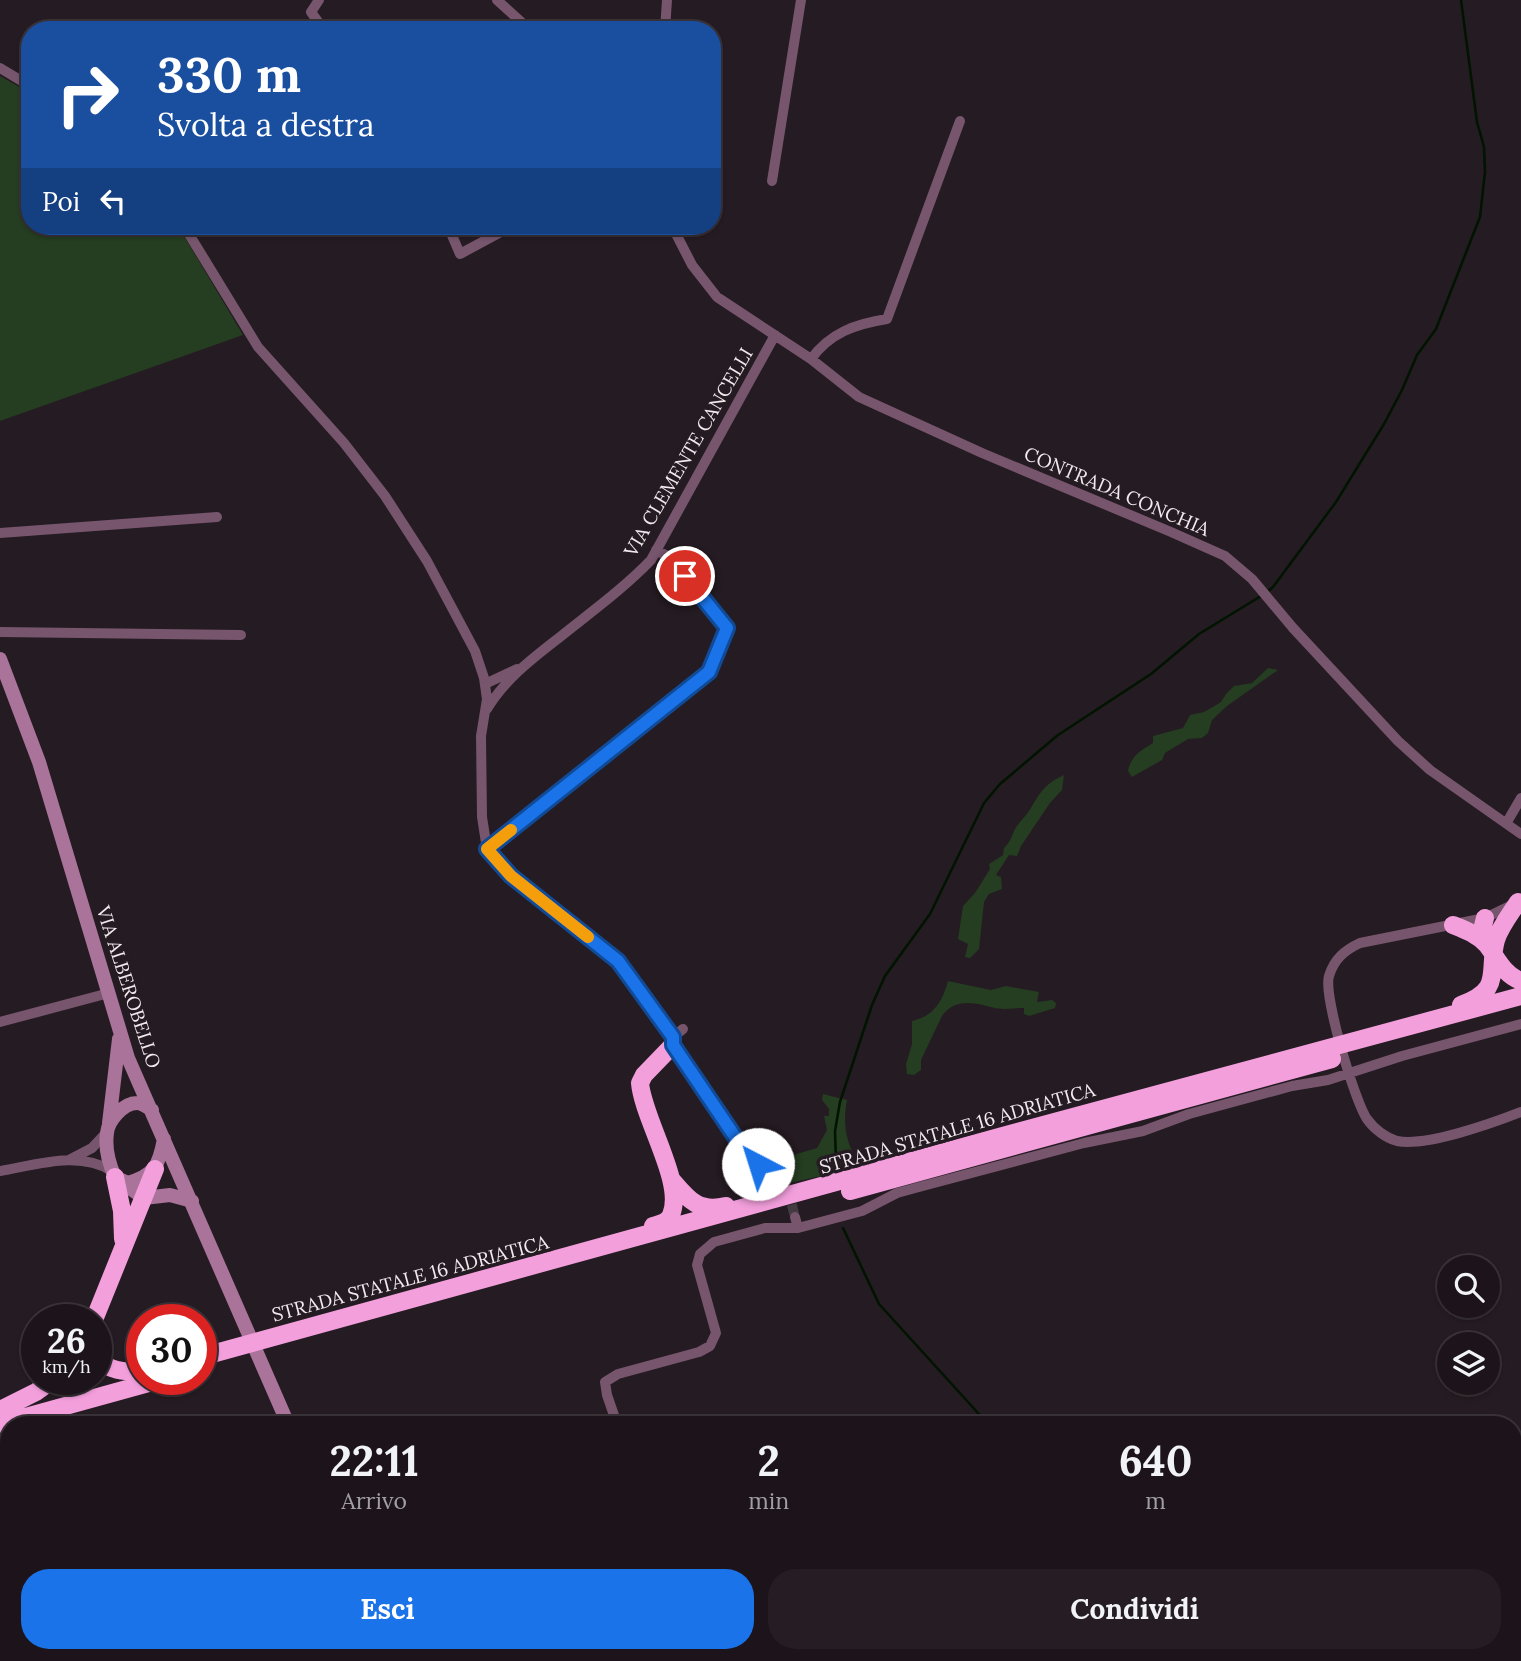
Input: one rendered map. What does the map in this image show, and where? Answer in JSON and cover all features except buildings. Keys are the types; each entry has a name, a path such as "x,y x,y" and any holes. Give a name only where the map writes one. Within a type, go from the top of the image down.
{"highway":[{"path":"1492,945 1520,900"},
{"path":"1389,1031 1475,1000 1487,989 1494,973 1493,927 1485,918"},
{"path":"1453,925 1492,945 1502,967 1521,981"},
{"name":"STRADA STATALE 16 ADRIATICA","path":"217,1353 565,1258 785,1190 1521,996"},
{"name":"STRADA STATALE 16 ADRIATICA","path":"217,1364 1521,1007"},
{"path":"565,1258 587,1244 668,1220 673,1203 671,1180 640,1083 673,1041"},
{"path":"100,1304 155,1169"},
{"path":"116,1177 122,1211 123,1246"},
{"path":"671,1180 701,1207 712,1209 785,1190"},
{"path":"0,1412 126,1377"},
{"path":"29,1416 126,1389"},
{"path":"0,1412 31,1395"}],"main road":[{"name":"VIA ALBEROBELLO","path":"0,659 39,762 128,1058 285,1416"},
{"path":"120,1030 107,1152 116,1177 144,1198 170,1195 192,1201"},
{"path":"108,1129 120,1111 129,1104 143,1105 152,1110"},
{"path":"116,1177 137,1180 155,1169 164,1139"}],"street":[{"path":"318,21 311,12 319,0"},
{"path":"497,0 520,21"},
{"path":"666,21 667,0"},
{"path":"772,181 801,0"},
{"path":"0,68 21,81"},
{"path":"811,359 821,345 841,331 863,323 887,319 960,121"},
{"path":"190,235 258,346 344,443 385,496 427,561 475,651 485,686 481,736 482,817 487,849 511,876 618,961 748,1156 779,1175 785,1190"},
{"path":"452,235 460,254 495,235"},
{"name":"CONTRADA CONCHIA","path":"677,235 692,265 717,297 811,359 859,397 982,453 1225,556 1252,579 1293,628 1398,741 1430,770 1521,834"},
{"name":"VIA CLEMENTE CANCELLI","path":"529,661 633,578 651,560 775,335"},
{"path":"0,533 217,517"},
{"path":"487,849 709,672 727,628 671,558 656,550"},
{"path":"0,632 242,635"},
{"path":"485,686 529,661"},
{"path":"485,712 504,686 529,661"},
{"path":"482,671 506,674"},
{"path":"485,686 491,690 504,686"},
{"path":"1507,822 1521,798"},
{"path":"1520,900 1485,918 1360,943 1345,950 1328,978 1329,999 1357,1097 1367,1119 1378,1132 1396,1140 1418,1142 1498,1121 1521,1112"},
{"path":"0,1022 108,993"},
{"path":"614,1416 606,1382 618,1374 699,1352 710,1346 716,1333 697,1265 700,1254 713,1242 765,1228 799,1228 862,1211 897,1193 1143,1130 1292,1086 1328,1080 1402,1056 1521,1024"},
{"path":"673,1041 683,1029"},
{"path":"69,1160 92,1148 108,1129"},
{"path":"0,1171 69,1160 90,1161 116,1177"},
{"path":"795,1217 799,1228"}],"green space":[{"path":"0,76 21,88 21,235 183,235 243,335 0,421"},
{"path":"1268,668 1278,670 1227,706 1212,720 1208,733 1202,738 1188,739 1165,753 1162,760 1132,777 1128,771 1131,761 1153,743 1153,736 1183,728 1190,715 1204,712 1221,702 1234,686 1252,683"},
{"path":"1064,775 1062,790 1050,803 1017,856 1009,855 996,875 1001,877 1002,889 989,894 984,902 979,949 970,958 965,957 968,944 958,939 963,906 990,869 989,864 1003,855 1015,829 1040,794"},
{"path":"948,981 991,990 1006,986 1039,992 1037,1002 1052,1000 1056,1003 1055,1008 1029,1016 1024,1014 1024,1008 998,1009 966,1003 953,1006 942,1016 921,1060 921,1070 914,1075 907,1074 906,1064 912,1044 912,1021 926,1016 936,1007"},
{"path":"823,1094 847,1100 845,1115 849,1143 855,1157 872,1156 872,1165 789,1183 782,1175 783,1158 817,1148 827,1130 824,1116 829,1116 829,1109 822,1100"}],"waterway":[{"path":"1267,592 1336,502 1384,424 1417,355 1436,329 1480,217 1485,172 1484,147 1477,122 1461,0"},
{"path":"836,1162 835,1131 840,1102 872,1005 885,976 930,914 984,803 1000,784 1058,735 1151,674 1199,634 1261,596"},
{"path":"843,1228 879,1304 981,1416"}],"tunnel":[{"path":"788,1190 795,1217"}],"slow traffic":[{"path":"511,830 487,849 511,876 588,937"}],"route":[{"path":"685,576 727,628 709,672 487,849 511,876 618,961 673,1037 673,1045 748,1156 758,1164"}]}
